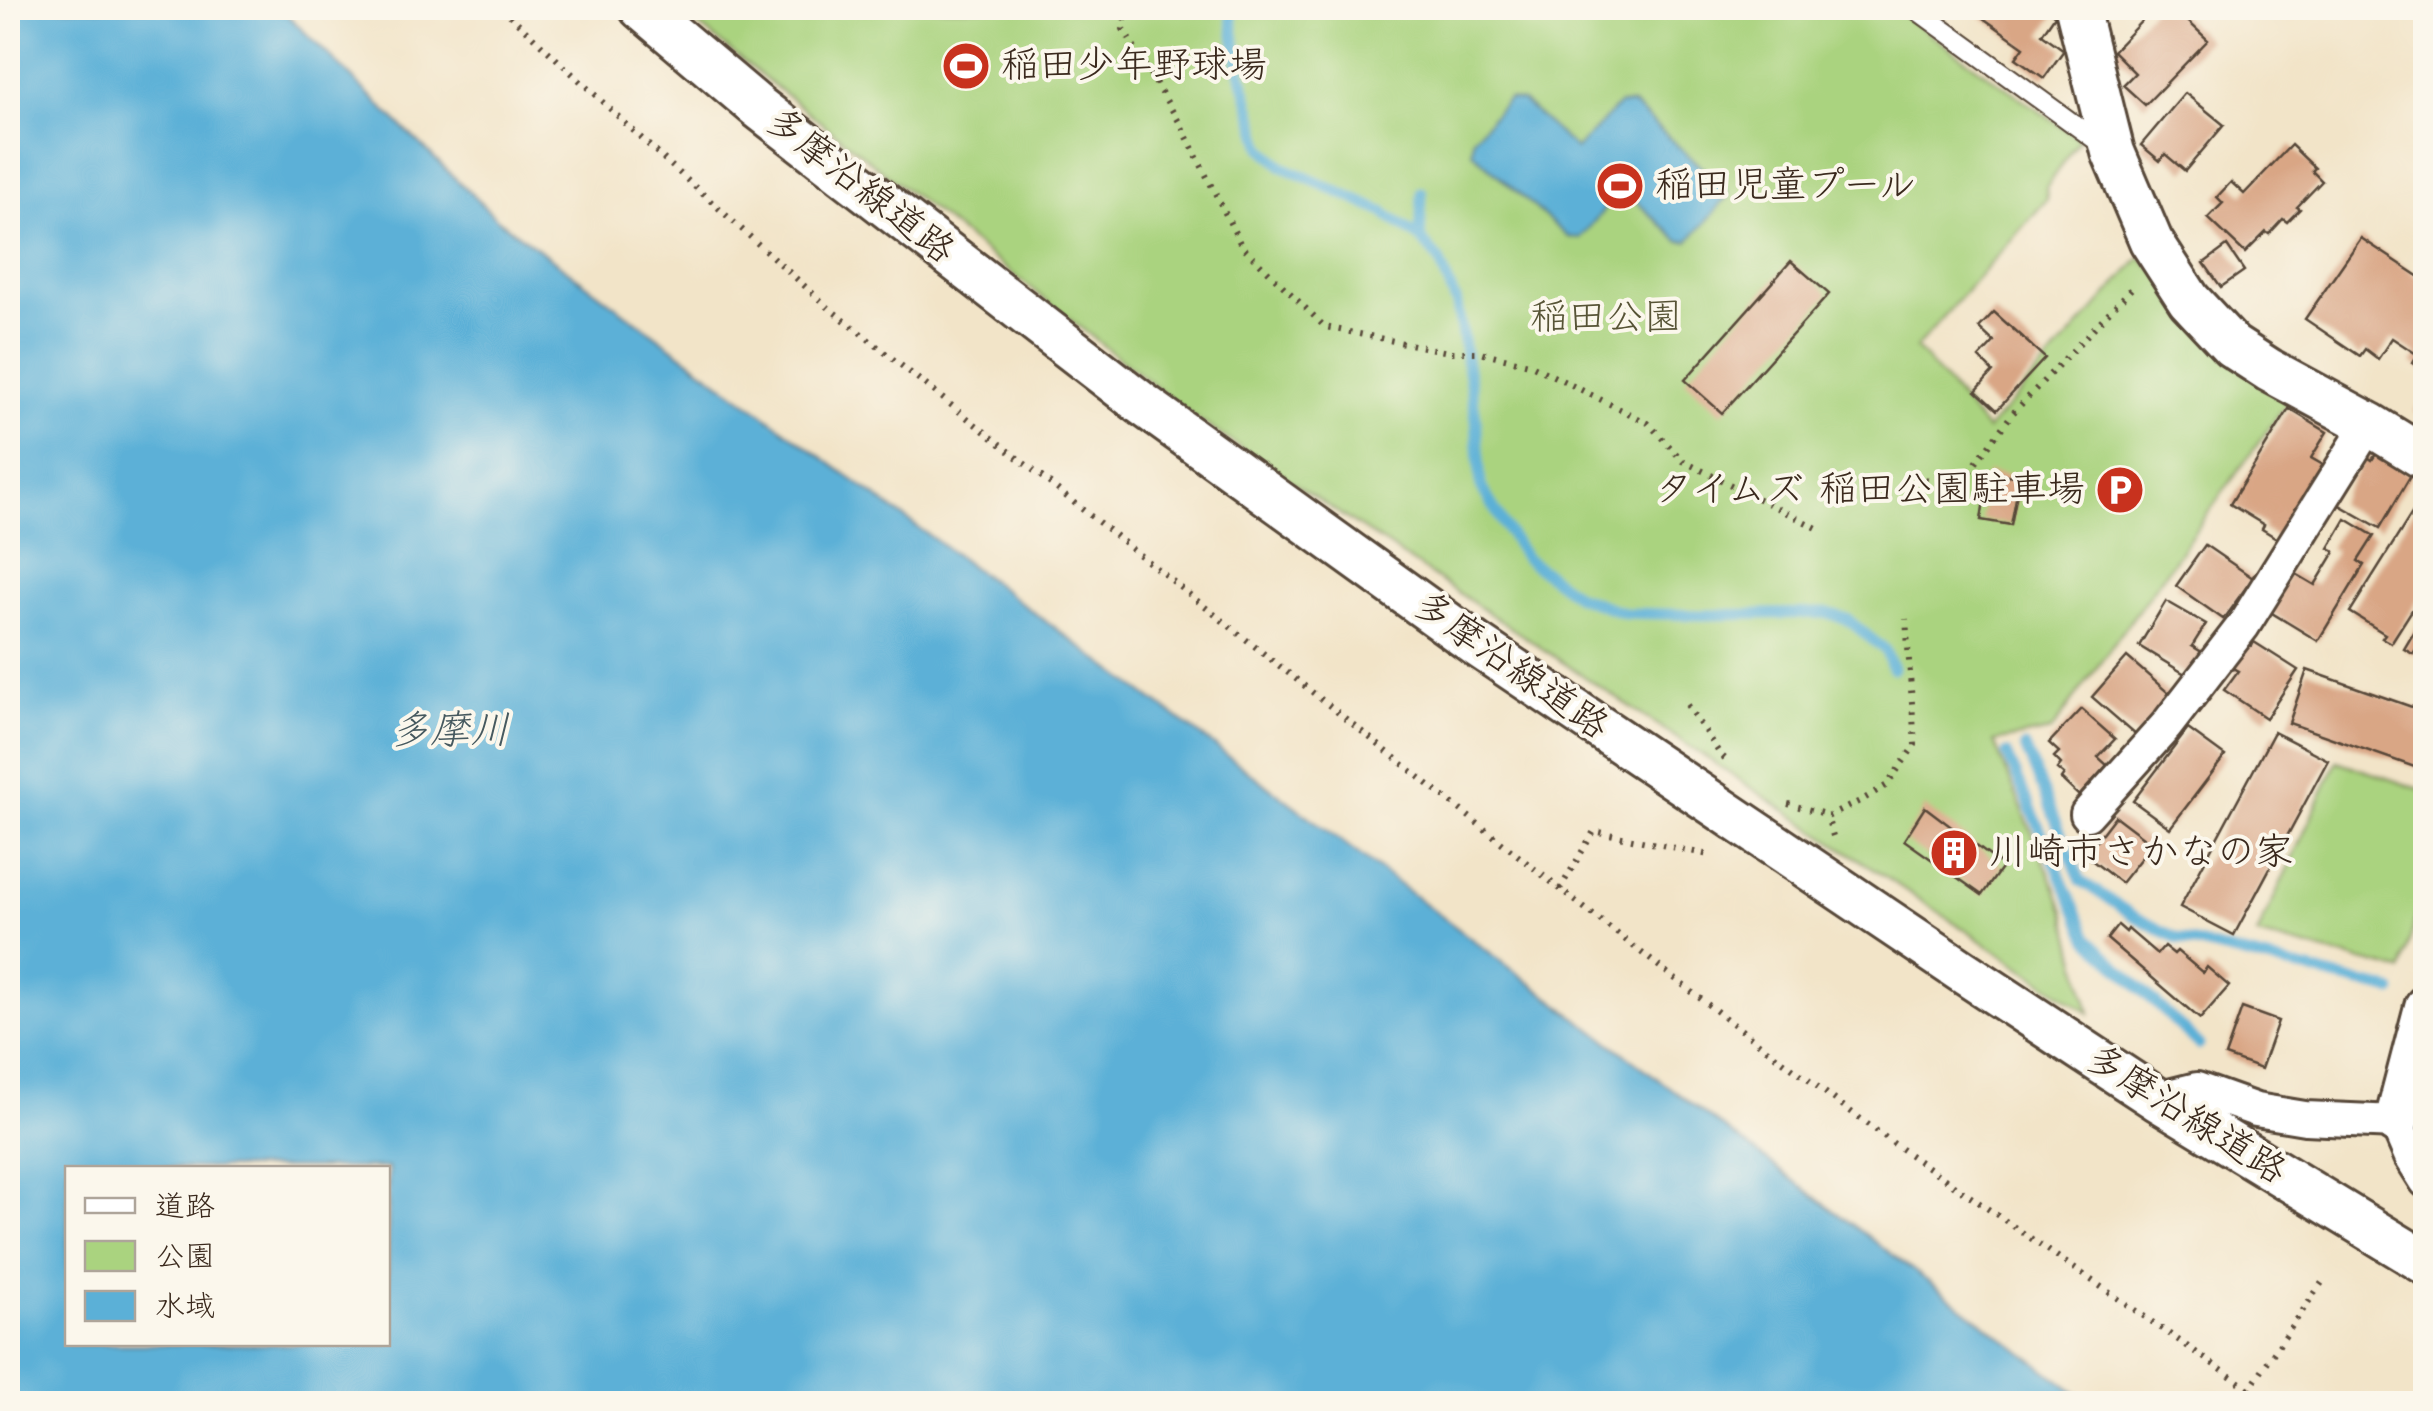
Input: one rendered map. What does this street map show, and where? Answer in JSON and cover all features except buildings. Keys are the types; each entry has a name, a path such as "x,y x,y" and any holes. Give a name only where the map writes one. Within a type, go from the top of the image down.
{"street":[{"name":"多摩沿線道路","path":"642,8 758,106 1140,404 1477,645 2157,1100 2426,1263"},
{"path":"2077,8 2112,152 2151,241 2190,300 2232,346 2426,458"},
{"path":"2086,814 2166,726 2244,626 2369,424"},
{"path":"2426,1007 2396,1122 2410,1157 2426,1181"},
{"path":"2157,1100 2197,1089 2256,1110 2305,1118 2396,1122"}],"lane":[{"path":"1914,8 2112,152"}],"path":[{"path":"502,8 829,308 1560,889 1897,1146 2271,1404"},
{"path":"1127,8 1124,29 1180,126 1241,245 1325,327 1448,352 1480,352 1529,364 1648,424 1683,461 1822,531"},
{"path":"1915,477 1959,486 2012,414 2162,258"},
{"path":"1856,900 1826,817 1886,785 1915,745 1906,619"},
{"path":"1686,705 1720,754 1742,773"},
{"path":"1779,802 1831,815"},
{"path":"1560,889 1594,831 1709,855"},
{"path":"2249,1388 2323,1281"}],"green space":[{"name":"稲田公園","path":"679,8 1375,8 1385,14 1391,8 1893,8 2079,139 2046,187 2047,199 1916,348 1987,430 2141,257 2288,402 2051,731 1994,742 2065,911 2090,1013 1191,415"},
{"path":"2337,761 2425,791 2425,881 2402,971 2257,935"}],"water":[{"name":"多摩川","path":"8,8 280,8 496,218 1160,705 2090,1403 8,1403"},
{"path":"1508,99 1522,101 1576,149 1620,104 1633,105 1728,196 1689,241 1679,241 1625,191 1619,192 1580,238 1568,237 1472,152 1473,138"}],"waterway":[{"path":"1230,8 1239,66 1263,148 1283,167 1383,212 1420,238 1439,260 1457,305 1476,418 1481,487 1524,557 1577,596 1625,613 1828,613 1847,619 1885,650 1893,669"},
{"path":"1420,238 1422,192"},
{"path":"2025,747 2081,881 2178,939 2392,991"},
{"path":"2007,754 2088,938 2199,1045"}],"place":[{"name":"稲田少年野球場","path":"966,66"},
{"name":"稲田児童プール","path":"1620,186"},
{"name":"タイムズ 稲田公園駐車場","path":"2120,490"},
{"name":"川崎市さかなの家","path":"1954,853"}]}
